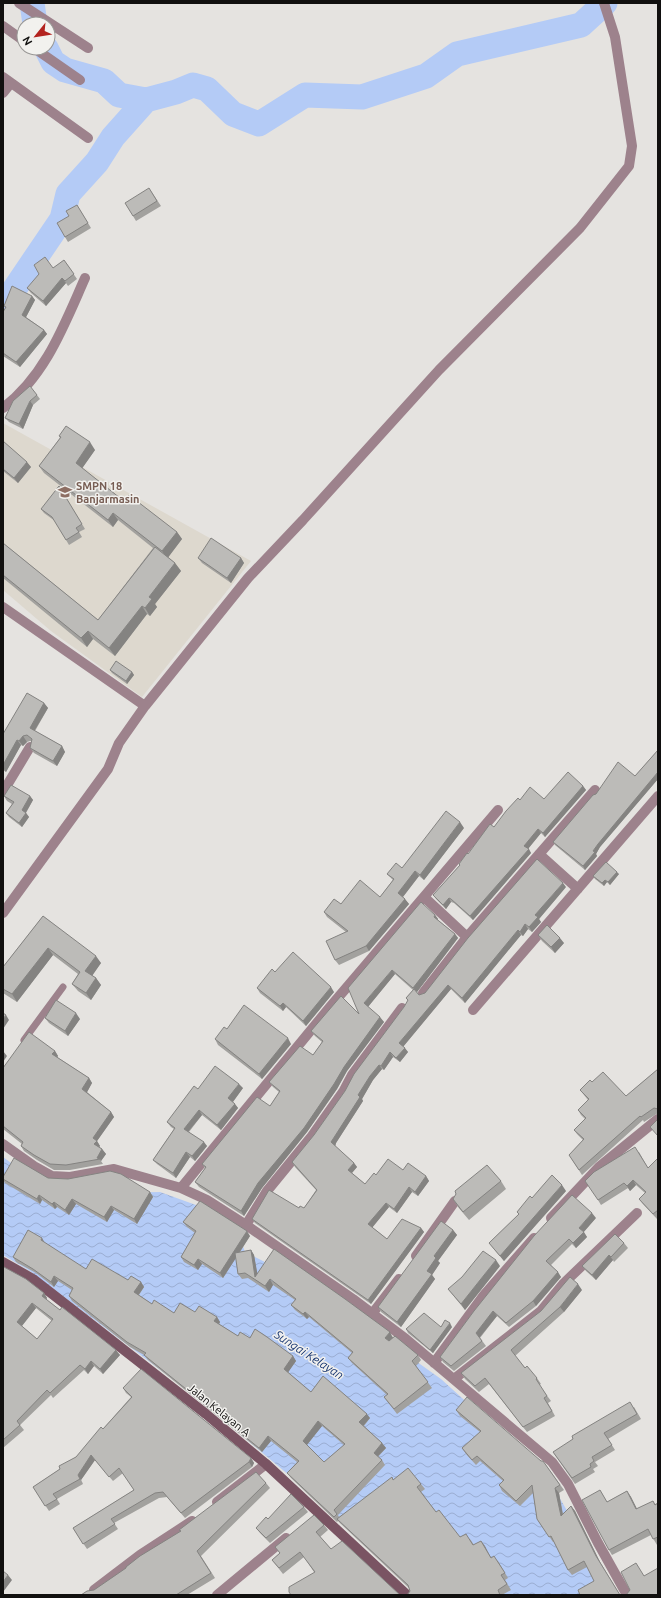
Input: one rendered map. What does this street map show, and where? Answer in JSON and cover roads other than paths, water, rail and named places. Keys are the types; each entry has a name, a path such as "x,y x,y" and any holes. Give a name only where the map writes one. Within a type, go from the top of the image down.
{"street":[{"path":"20,3 88,48"},
{"path":"3,913 108,769 119,743 145,706 248,578 303,520 439,370 580,228 629,166 632,146 615,38 604,3"},
{"path":"3,26 16,35"},
{"path":"46,56 80,80"},
{"path":"3,93 7,80 88,138"},
{"path":"3,408 34,378 50,354 85,278"},
{"path":"3,606 145,706"},
{"path":"3,792 30,747"},
{"path":"423,993 467,937 595,790"},
{"path":"473,1010 658,796"},
{"path":"181,1188 330,1007 498,810"},
{"path":"539,854 578,889"},
{"path":"424,897 467,937"},
{"path":"246,1225 267,1191 312,1136 343,1092 352,1075 402,1008"},
{"path":"434,1363 484,1295 543,1226 599,1167 658,1119"},
{"path":"3,1144 34,1166 52,1176 70,1177 114,1169 181,1188 207,1200 246,1225 372,1314 406,1339 454,1378 538,1449 560,1471 568,1484 594,1546 628,1595"},
{"path":"372,1314 455,1201"},
{"path":"454,1378 541,1311 564,1284 637,1212"},
{"name":"Jalan Kelayan A","path":"3,1262 33,1279 206,1414 266,1464 316,1514 406,1595"},
{"path":"94,1590 204,1512 266,1464"},
{"path":"217,1595 294,1531"}],"lane":[{"path":"21,1044 63,987"}],"water":[{"name":"Sungai Kelayan","path":"3,1157 45,1188 72,1194 160,1192 196,1205 239,1235 245,1252 267,1263 278,1263 441,1379 494,1427 555,1490 616,1595 422,1595 303,1487 196,1397 30,1271 3,1255"}],"waterway":[{"path":"32,3 34,16"},
{"path":"3,306 62,219 68,194 97,162 113,137 146,100 176,92 193,85 207,89 233,114 259,124 305,95 362,97 426,76 457,54 581,25 605,3"},
{"path":"50,56 53,62 65,70 104,81 119,95 146,100"}],"place":[{"name":"SMPN 18 Banjarmasin","path":"65,492"}]}
